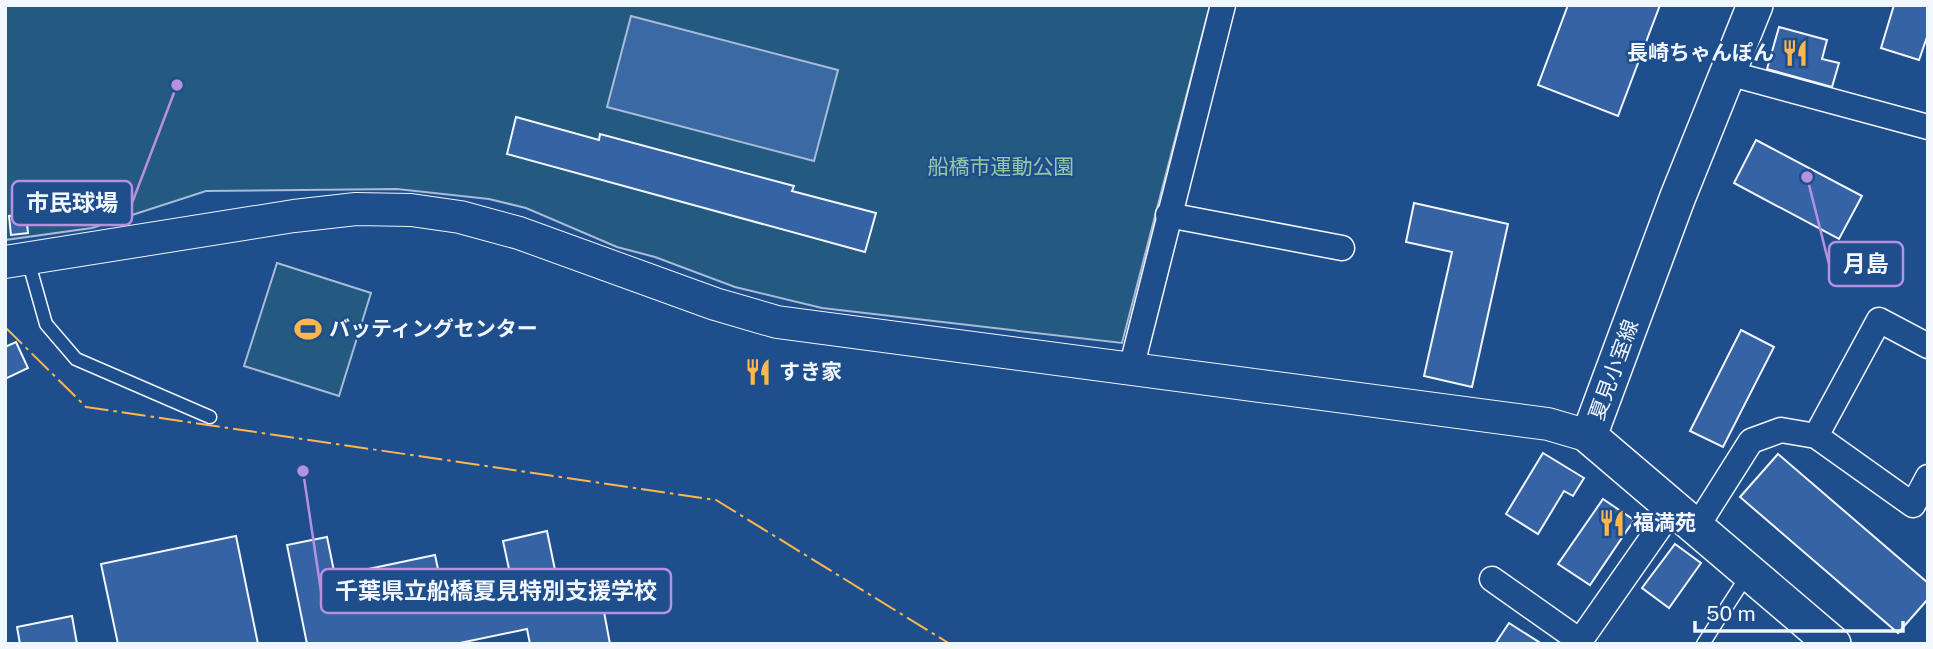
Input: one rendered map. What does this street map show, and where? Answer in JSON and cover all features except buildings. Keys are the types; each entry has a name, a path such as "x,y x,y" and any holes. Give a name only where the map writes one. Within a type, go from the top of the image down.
{"main road":[{"name":"夏見小室線","path":"1755,5 1677,199 1589,436 1833,644"}],"street":[{"path":"1131,369 1223,5"},
{"path":"1728,73 1928,127"},
{"path":"17,260 306,215 356,209 411,210 460,217 519,233 715,304 777,322 1548,424 1589,436"},
{"path":"1168,215 1342,248"},
{"path":"1816,436 1879,320 1928,346"},
{"path":"1492,579 1580,641 1751,441 1781,429 1816,436 1913,505 1928,477"}],"lane":[{"path":"17,260 46,324 76,359 210,417"},
{"path":"1703,644 1748,574"}],"green space":[{"name":"船橋市運動公園","path":"5,5 1210,5 1122,343 822,308 735,287 655,257 617,247 526,208 489,199 397,189 206,191 92,228 5,240"},
{"name":"バッティングセンター","path":"277,263 371,293 339,396 244,366"}],"shaded area":[{"path":"631,16 838,70 814,161 607,107"}],"power":[{"path":"5,327 86,407 716,500 950,644"}],"place":[{"name":"長崎ちゃんぽん","path":"1795,53"},
{"name":"市民球場","path":"177,85"},
{"name":"月島","path":"1807,177"},
{"name":"バッティングセンター","path":"308,329"},
{"name":"すき家","path":"758,372"},
{"name":"千葉県立船橋夏見特別支援学校","path":"303,471"},
{"name":"福満苑","path":"1612,523"}]}
